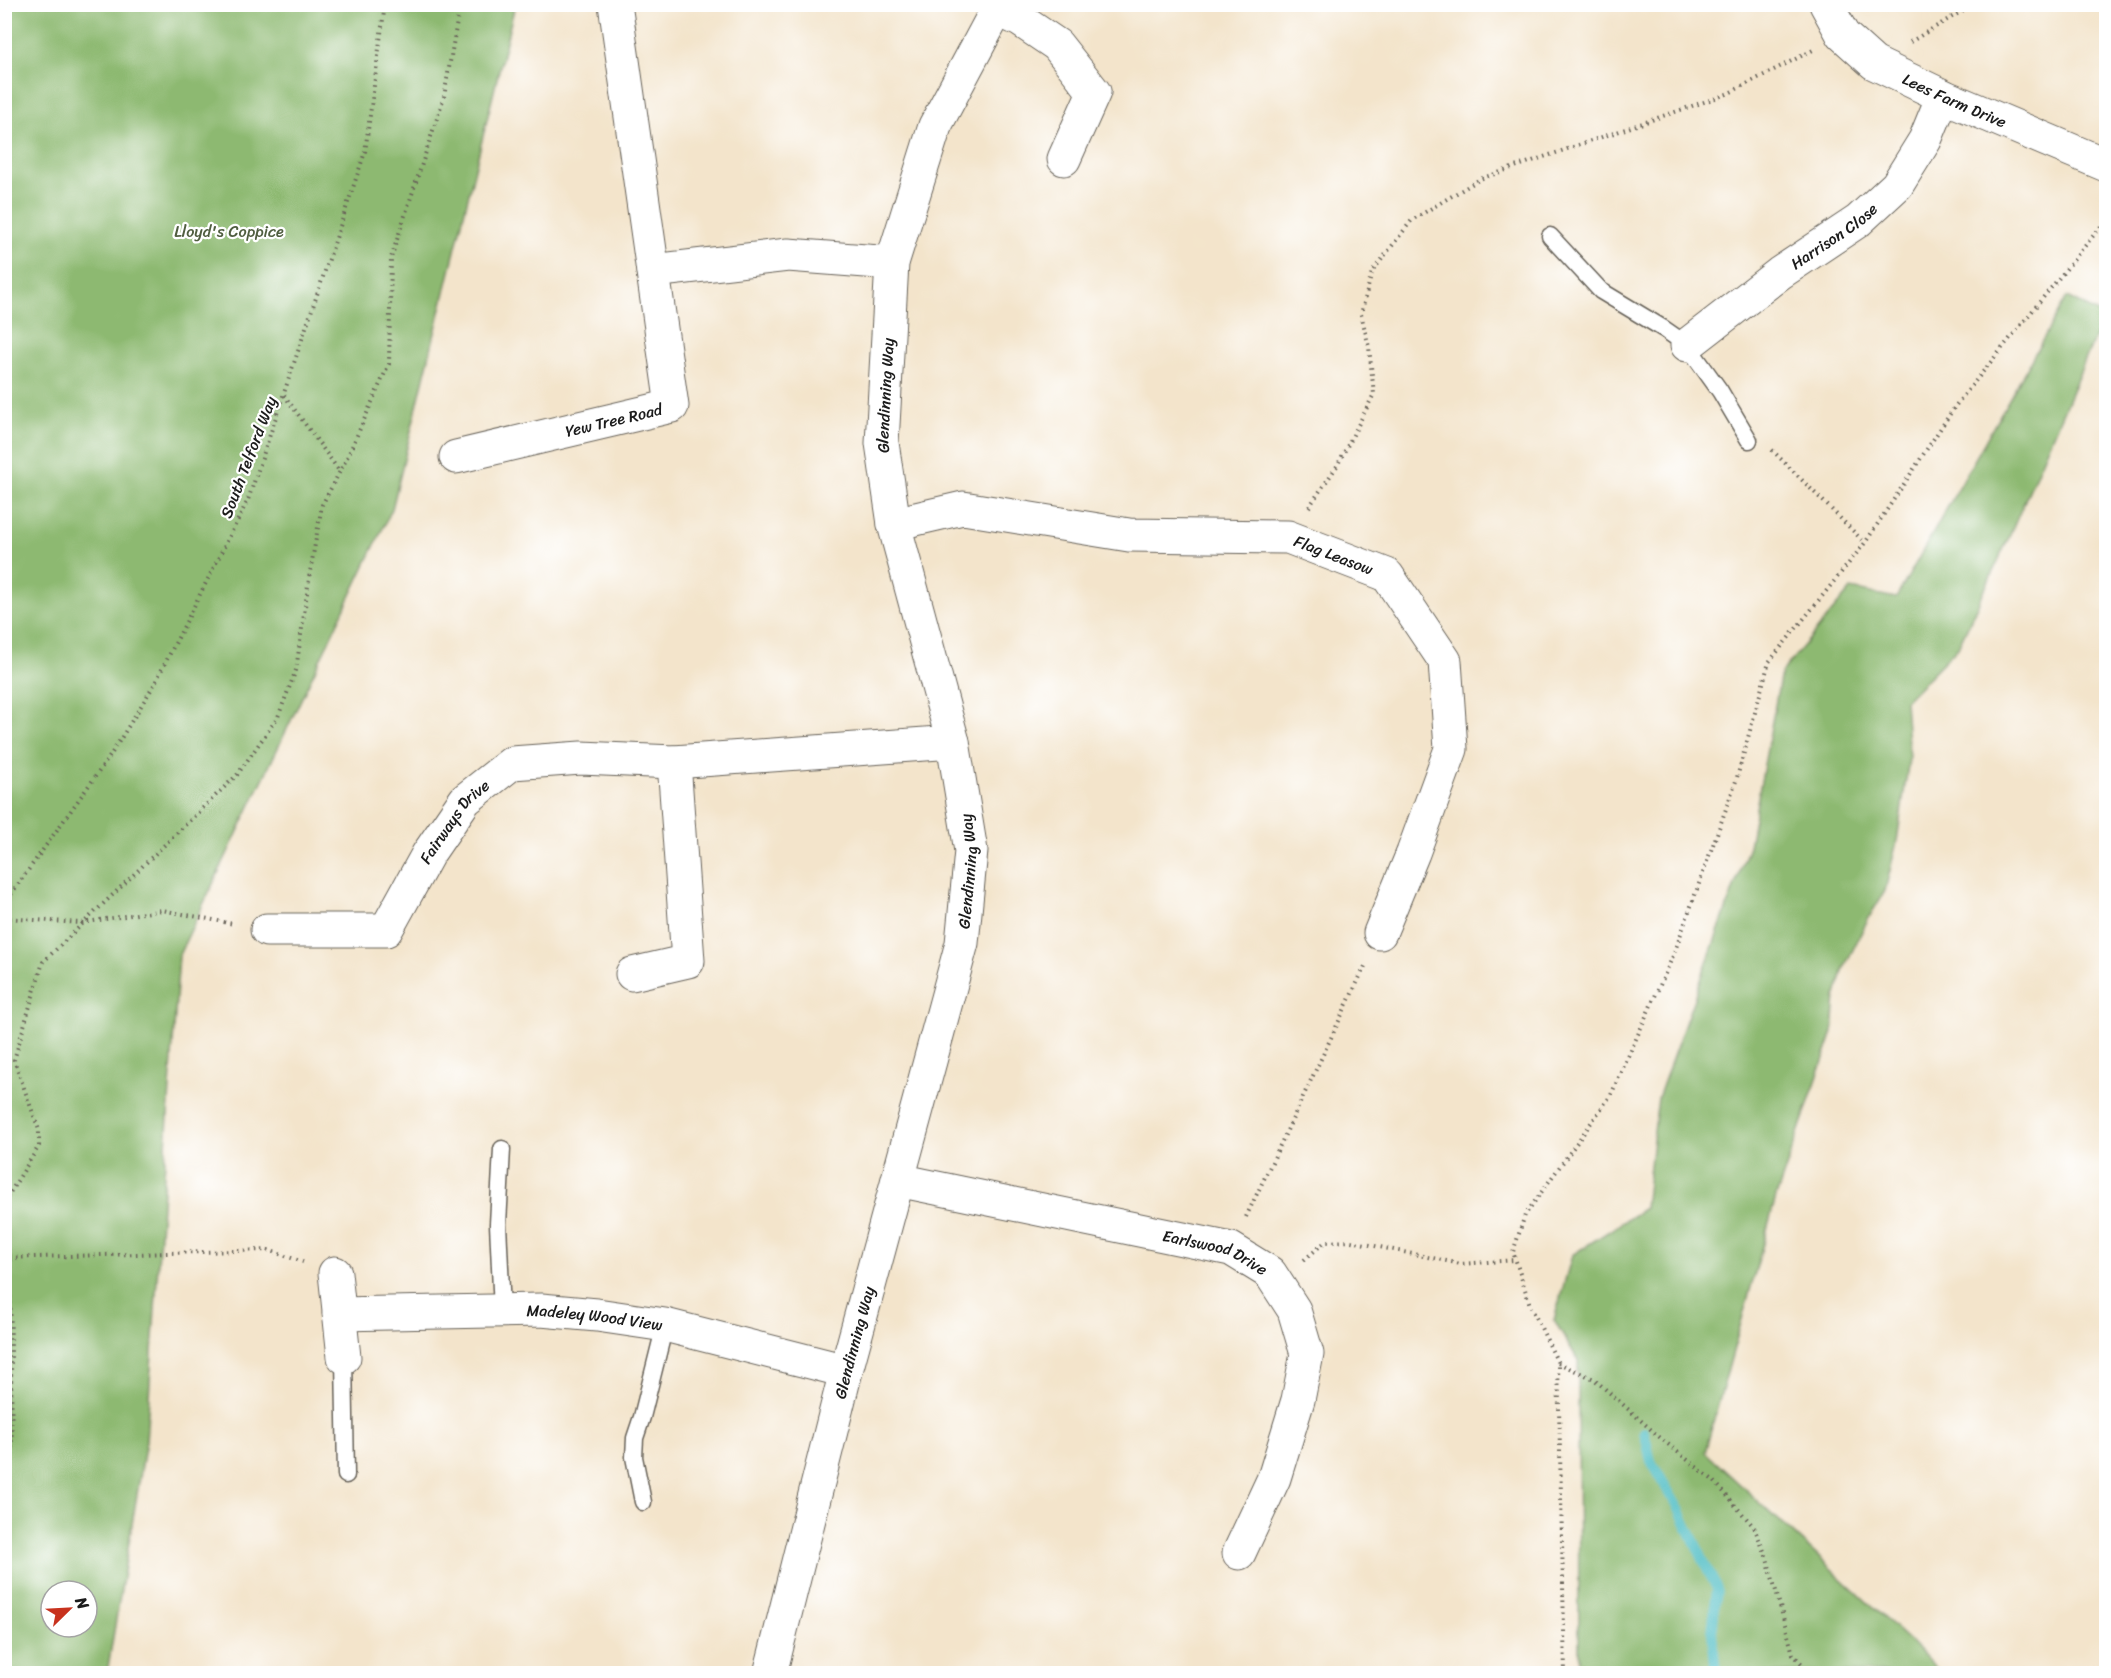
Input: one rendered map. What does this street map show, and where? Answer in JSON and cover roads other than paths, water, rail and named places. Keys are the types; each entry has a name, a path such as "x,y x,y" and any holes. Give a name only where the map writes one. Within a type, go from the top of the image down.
{"street":[{"name":"Yew Tree Road","path":"456,457 672,406 615,4"},
{"name":"Lees Farm Drive","path":"1826,4 1843,35 1874,63 1943,96 2106,165"},
{"path":"998,7 1057,45 1094,92 1064,159"},
{"name":"Glendinning Way","path":"770,1674 779,1646 846,1371 962,943 971,850 952,742 894,524 882,443 892,263 935,126 998,7"},
{"name":"Harrison Close","path":"1687,345 1780,273 1858,222 1897,185 1926,140 1943,96"},
{"path":"653,271 788,255 892,263"},
{"name":"Flag Leasow","path":"894,524 963,508 1129,535 1288,537 1387,575 1445,660 1451,749 1413,853 1380,933"},
{"name":"Fairways Drive","path":"267,930 386,930 428,854 465,800 512,763 581,758 674,762 952,742"},
{"path":"632,974 688,961 674,762"},
{"name":"Earlswood Drive","path":"898,1180 1231,1249 1270,1272 1294,1310 1307,1354 1298,1400 1274,1478 1239,1553"},
{"path":"335,1273 344,1357"},
{"name":"Madeley Wood View","path":"339,1314 541,1310 597,1315 664,1325 846,1371"}],"lane":[{"path":"1550,236 1601,291 1687,345 1733,412 1749,440"},
{"path":"502,1149 498,1224 502,1311"},
{"path":"643,1502 634,1457 635,1438 645,1408 664,1325"},
{"path":"344,1357 346,1475"}],"waterway":[{"path":"1644,1432 1651,1461 1680,1511 1717,1589 1712,1632 1716,1674"}],"park label":[{"name":"Lloyd's Coppice","path":"229,231"}]}
